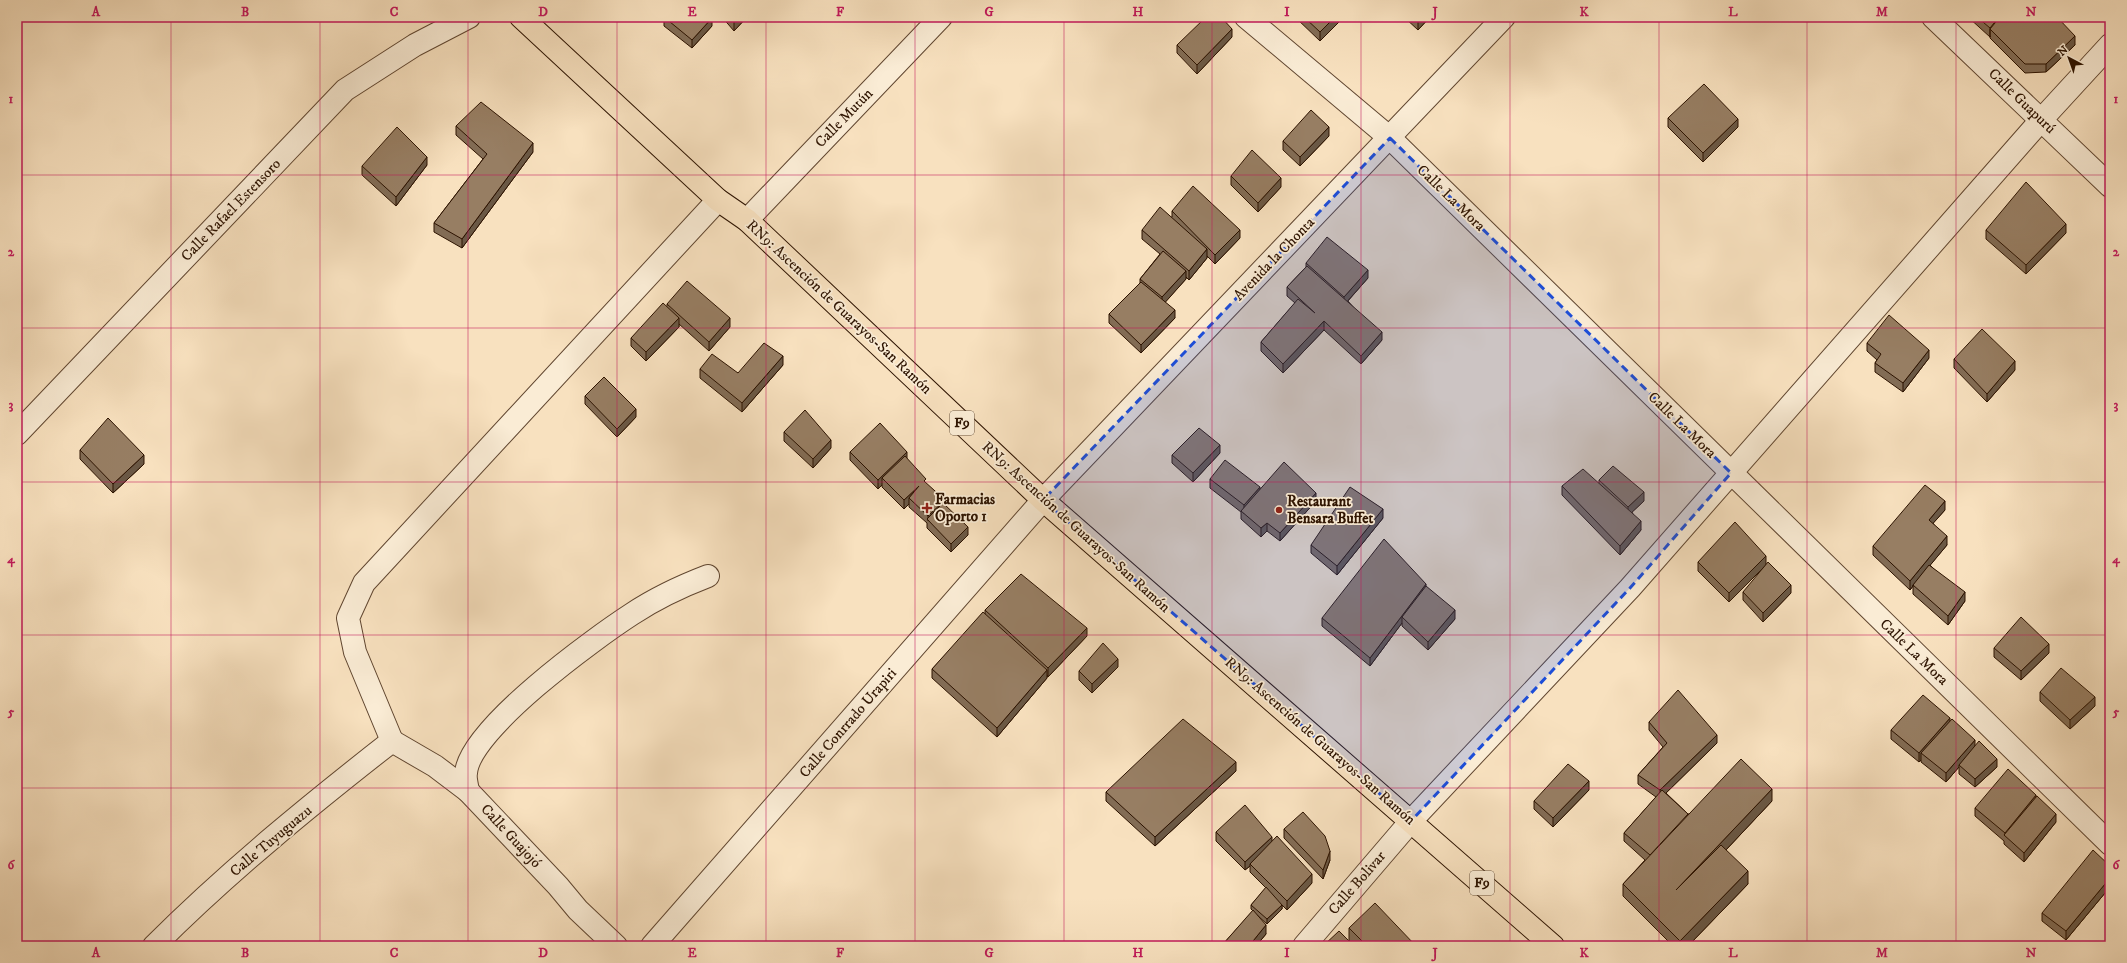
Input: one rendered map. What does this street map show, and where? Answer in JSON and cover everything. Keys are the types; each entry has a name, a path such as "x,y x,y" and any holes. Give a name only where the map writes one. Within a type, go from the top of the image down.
{"highway":[{"name":"RN9: Ascención de Guarayos-San Ramón","path":"521,17 718,200 747,220 1043,500 1553,946"}],"street":[{"name":"Calle Rafael Estensoro","path":"17,434 345,90 415,45 469,17"},
{"name":"Calle Mutún","path":"747,220 941,17"},
{"name":"Calle La Mora","path":"1246,17 1390,138 2110,844"},
{"name":"Avenida la Chonta","path":"1043,500 1504,17"},
{"name":"Calle Guapurú","path":"1933,17 2042,119 2110,186"},
{"name":"Calle Bolivar","path":"1304,946 1411,821 1630,588 2042,119 2110,45"},
{"path":"392,741 355,652 348,618 364,584 718,200"},
{"name":"Calle Conrrado Urapiri","path":"652,946 1043,500"},
{"path":"468,791 466,772 477,745 512,706 591,642 633,613 678,588 708,576"},
{"name":"Calle Guajojó","path":"392,741 435,766 468,791 558,886 578,910 616,946"},
{"name":"Calle Tuyuguazu","path":"154,946 192,908 337,784 392,741"}],"highlighted area":[{"path":"1390,138 1731,473 1630,588 1411,821 1043,500"}],"building":[{"path":"664,17 711,17 712,18 692,40"},
{"path":"730,17 739,17 734,22"},
{"path":"1206,17 1221,17 1232,29 1197,65 1177,45"},
{"path":"1304,17 1335,17 1320,32"},
{"path":"1977,17 1999,17 1990,28"},
{"path":"2000,17 2057,17 2075,36 2046,64 2025,64 1990,29"},
{"path":"1704,84 1738,119 1703,153 1668,118"},
{"path":"481,102 533,143 462,239 434,223 487,154 456,126"},
{"path":"1311,110 1329,127 1300,157 1283,141"},
{"path":"397,127 427,157 396,197 362,166"},
{"path":"1252,150 1281,178 1258,203 1231,176"},
{"path":"2026,182 2066,224 2026,265 1986,230"},
{"path":"1193,186 1240,230 1215,255 1172,211"},
{"path":"1160,207 1207,249 1189,271 1142,230"},
{"path":"1327,237 1368,270 1344,297 1306,263"},
{"path":"1163,251 1186,271 1162,297 1140,279"},
{"path":"1307,266 1382,332 1361,356 1324,321 1283,364 1261,342 1298,299 1315,313 1287,287"},
{"path":"687,281 730,318 709,342 667,304"},
{"path":"1141,282 1175,310 1141,345 1109,314"},
{"path":"663,303 679,318 646,352 631,338"},
{"path":"1889,315 1929,350 1903,383 1875,363 1881,354 1867,343"},
{"path":"1982,329 2015,361 1987,394 1954,359"},
{"path":"764,343 783,356 742,403 700,369 712,354 738,373"},
{"path":"604,377 636,409 617,429 585,396"},
{"path":"805,410 831,440 813,459 784,432"},
{"path":"108,418 144,455 113,484 80,450"},
{"path":"880,423 907,452 878,480 850,452"},
{"path":"1199,428 1220,445 1193,473 1172,455"},
{"path":"905,456 926,479 924,481 945,500 928,516 909,498 919,486 904,500 882,478"},
{"path":"1225,460 1260,487 1244,505 1210,479"},
{"name":"Restaurant Bensara Buffet","path":"1284,462 1316,493 1280,533 1267,523 1261,528 1241,511"},
{"path":"1613,466 1644,492 1628,507 1599,480"},
{"path":"1583,469 1641,521 1620,546 1562,486"},
{"path":"1925,485 1945,501 1929,520 1947,536 1910,581 1873,546"},
{"path":"1350,487 1383,509 1337,566 1311,545"},
{"path":"943,503 968,527 951,544 927,519"},
{"path":"1735,522 1766,556 1729,593 1698,562"},
{"path":"1384,539 1426,584 1370,658 1322,618"},
{"path":"1768,562 1791,585 1763,613 1743,592"},
{"path":"1929,565 1965,592 1948,616 1913,585"},
{"path":"1021,574 1087,628 1048,668 985,610"},
{"path":"1426,586 1455,610 1428,642 1402,617"},
{"path":"983,612 1047,670 997,728 932,669"},
{"path":"2021,617 2049,644 2021,671 1994,648"},
{"path":"1103,643 1118,659 1092,684 1079,671"},
{"path":"2061,668 2095,697 2070,720 2040,692"},
{"path":"1678,690 1717,735 1660,790 1638,775 1667,743 1649,722"},
{"path":"1923,695 1950,718 1919,753 1891,730"},
{"path":"1183,719 1236,762 1155,837 1106,792"},
{"path":"1952,719 1975,740 1946,773 1921,753"},
{"path":"1979,741 1997,759 1975,779 1959,765"},
{"path":"1741,759 1772,789 1676,890 1721,845 1748,871 1680,941 1623,884"},
{"path":"1568,764 1589,781 1553,818 1534,801"},
{"path":"2008,769 2036,795 2005,833 1975,808"},
{"path":"1662,790 1688,814 1650,855 1624,833"},
{"path":"2037,796 2056,814 2024,853 2004,835"},
{"path":"1245,805 1272,837 1245,862 1216,832"},
{"path":"1303,812 1325,836 1330,851 1323,870 1284,829"},
{"path":"1277,836 1312,874 1287,901 1250,864"},
{"path":"2093,850 2110,866 2110,878 2066,931 2042,913"},
{"path":"1266,887 1282,905 1267,919 1251,905"},
{"path":"1375,903 1416,946 1367,946 1349,928"},
{"path":"1253,910 1266,925 1249,946 1226,946 1224,943"},
{"path":"1339,931 1354,946 1323,946"}],"place":[{"name":"Farmacias Oporto 1","path":"927,508"},
{"name":"Restaurant Bensara Buffet","path":"1279,510"}]}
